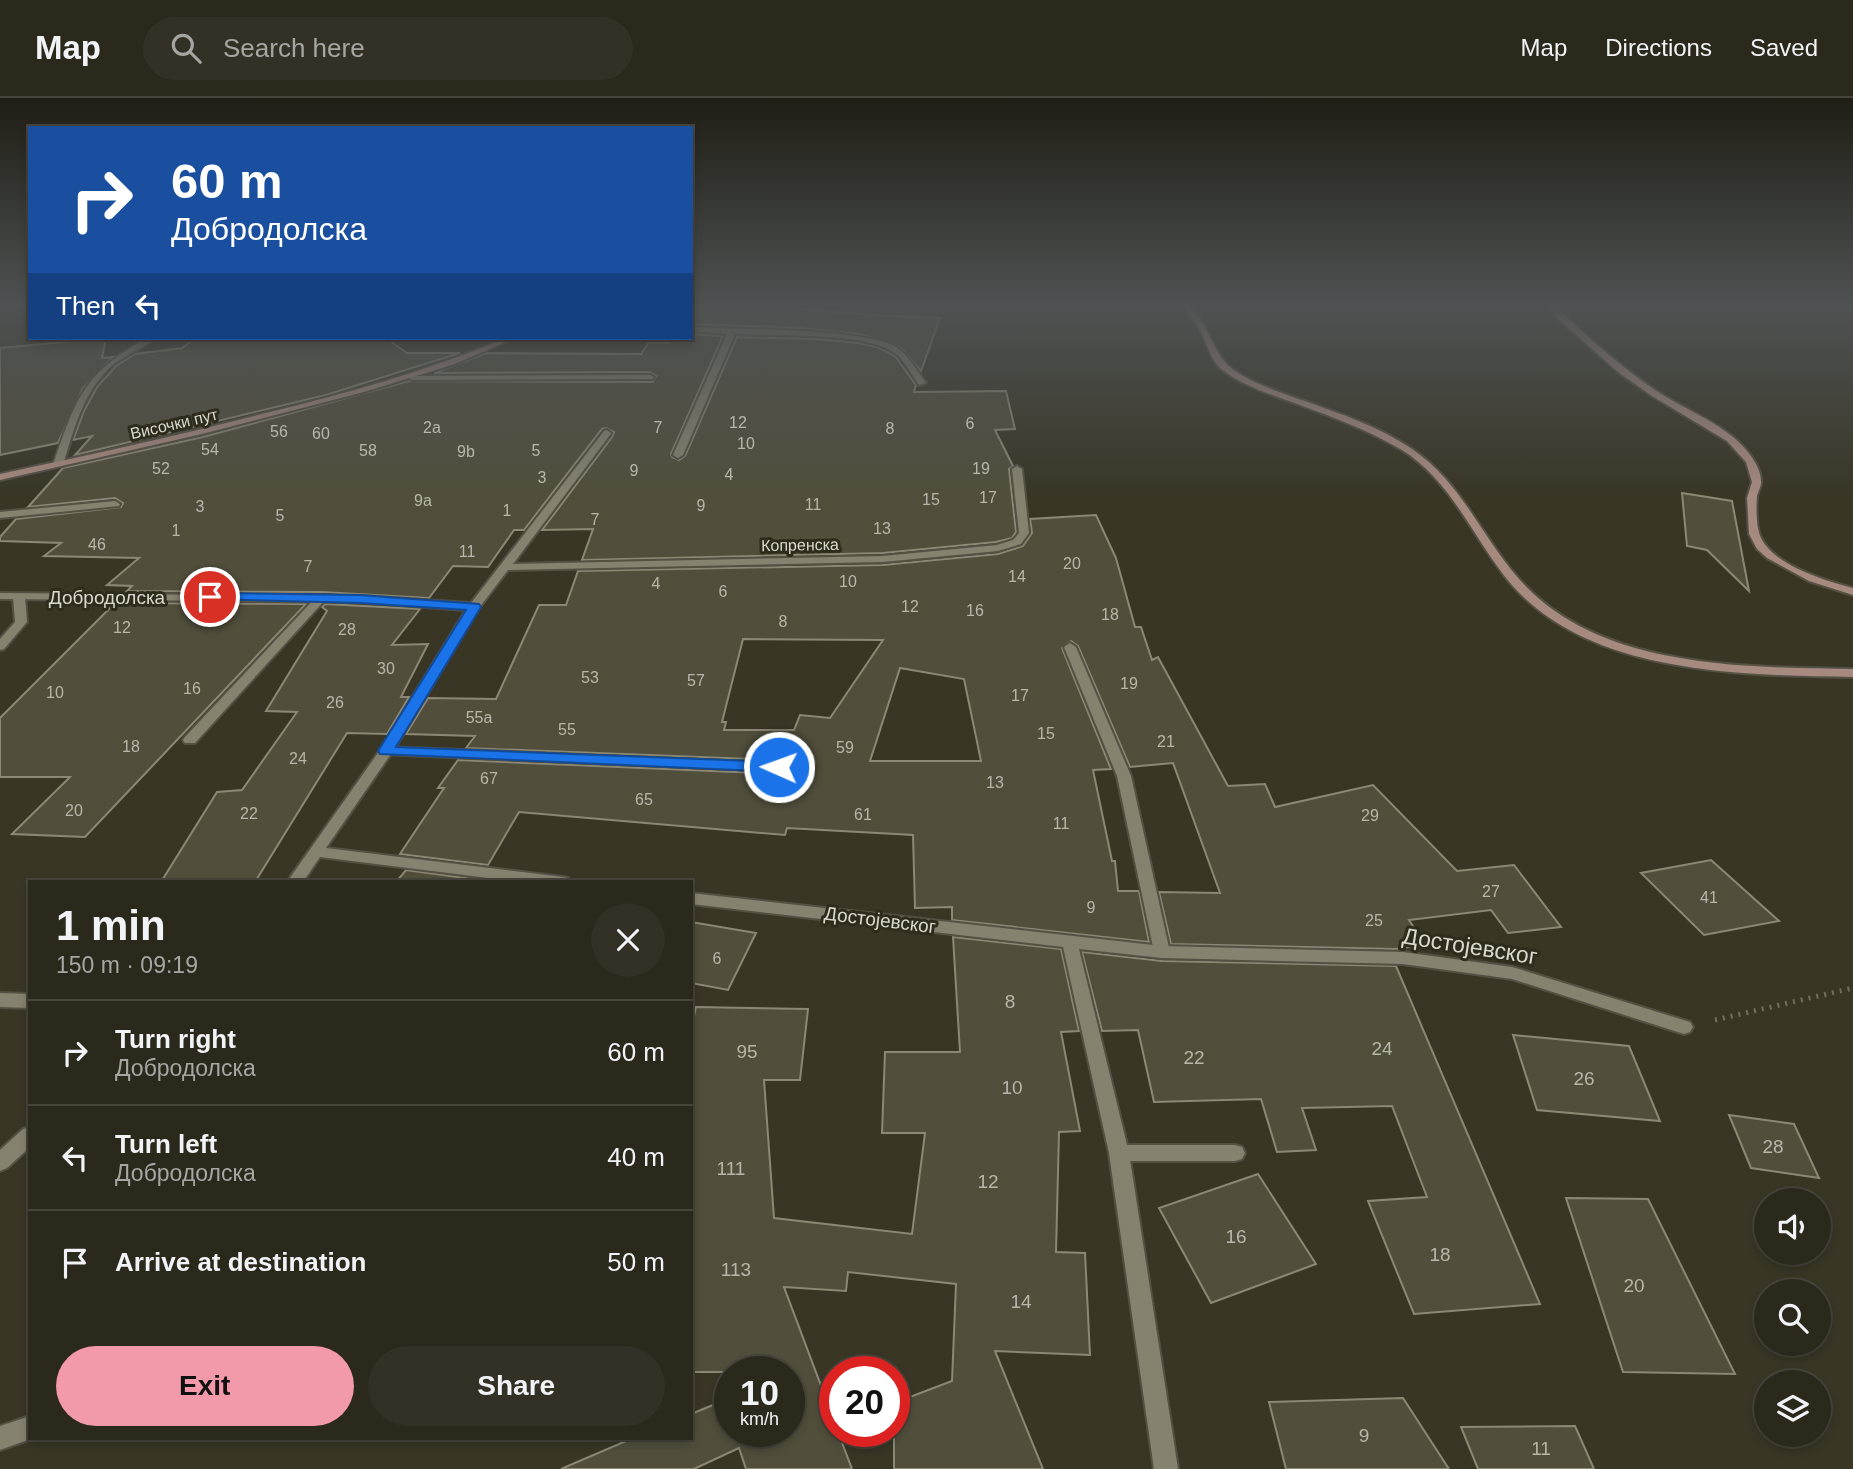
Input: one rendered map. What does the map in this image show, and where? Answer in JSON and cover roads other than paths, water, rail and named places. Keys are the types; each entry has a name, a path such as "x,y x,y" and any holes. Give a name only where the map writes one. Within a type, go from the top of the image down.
{"main road":[{"name":"Височки пут","path":"0,477 228,426 413,377 436,368"},
{"path":"1229,368 1237,376 1258,387 1395,443 1433,470 1467,512 1506,573 1547,610 1575,626 1648,654 1698,666 1739,671 1853,673"},
{"path":"1619,368 1655,394 1730,439 1750,461 1757,482 1751,494 1755,537 1761,547 1788,567 1812,579 1853,592"}],"street":[{"path":"58,465 84,394 107,368"},
{"path":"678,455 716,368"},
{"path":"910,368 922,383"},
{"path":"413,377 650,377"},
{"path":"297,880 386,751 474,607 607,433"},
{"name":"Копренска","path":"505,567 883,559 1009,546 1024,533 1017,469"},
{"path":"0,515 115,504"},
{"name":"Добродолска","path":"0,596 321,598 474,607"},
{"path":"0,646 21,622 19,597"},
{"path":"190,740 321,598"},
{"path":"1070,647 1124,776 1162,952"},
{"path":"386,751 779,767"},
{"path":"318,852 547,880"},
{"name":"Достојевског","path":"693,898 1162,952 1403,958 1512,973 1684,1027"},
{"path":"1069,943 1119,1153 1166,1469"},
{"path":"0,1000 28,1001"},
{"path":"0,1162 28,1137"},
{"path":"1119,1153 1235,1153"},
{"path":"0,1437 28,1429"}]}
